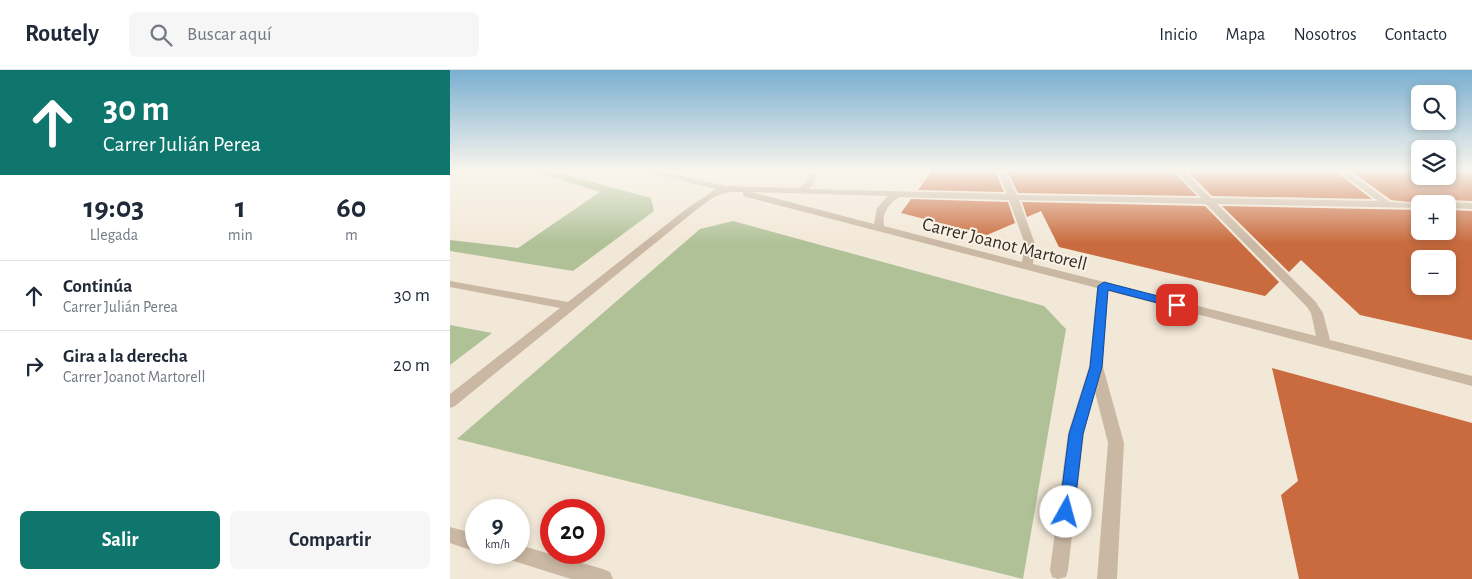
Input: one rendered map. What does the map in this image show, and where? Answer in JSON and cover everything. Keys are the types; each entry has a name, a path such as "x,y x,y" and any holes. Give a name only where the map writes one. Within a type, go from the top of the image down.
{"street":[{"path":"450,402 711,195"},
{"name":"Carrer Joanot Martorell","path":"746,195 1472,381"},
{"path":"880,229 878,220 881,208 888,200 898,195"},
{"path":"928,195 1411,205"},
{"path":"1202,195 1311,304 1317,314 1324,343"},
{"path":"1375,195 1389,205"},
{"path":"1013,197 1030,244 1027,267"},
{"path":"1456,205 1472,206"},
{"path":"450,284 571,306"},
{"path":"1060,570 1076,434 1096,367 1104,286"},
{"path":"1096,367 1116,444 1107,579"},
{"path":"450,535 465,540"},
{"path":"530,558 603,579"}],"green space":[{"path":"596,195 639,195 651,198 654,211 573,271 450,251 450,240 518,248"},
{"path":"733,221 1044,306 1066,329 1023,579 457,439 700,229"},
{"path":"450,325 492,333 450,365"}],"building":[{"path":"1123,195 1196,195 1197,196"},
{"path":"1211,195 1366,195 1372,199"},
{"path":"1384,195 1472,195 1472,201 1456,200 1456,195 1411,195 1411,202 1391,200"},
{"path":"911,199 1008,202 1015,223 987,235 901,213"},
{"path":"1022,202 1205,206 1279,282 1265,296 1059,247 1041,211 1027,217"},
{"path":"1222,206 1411,210 1411,240 1456,240 1456,210 1472,211 1472,340 1360,315 1301,260 1289,272"},
{"path":"1272,368 1472,423 1472,579 1299,579 1281,495 1298,481"}],"route":[{"path":"1066,512 1076,434 1096,367 1104,286 1177,305"}]}
